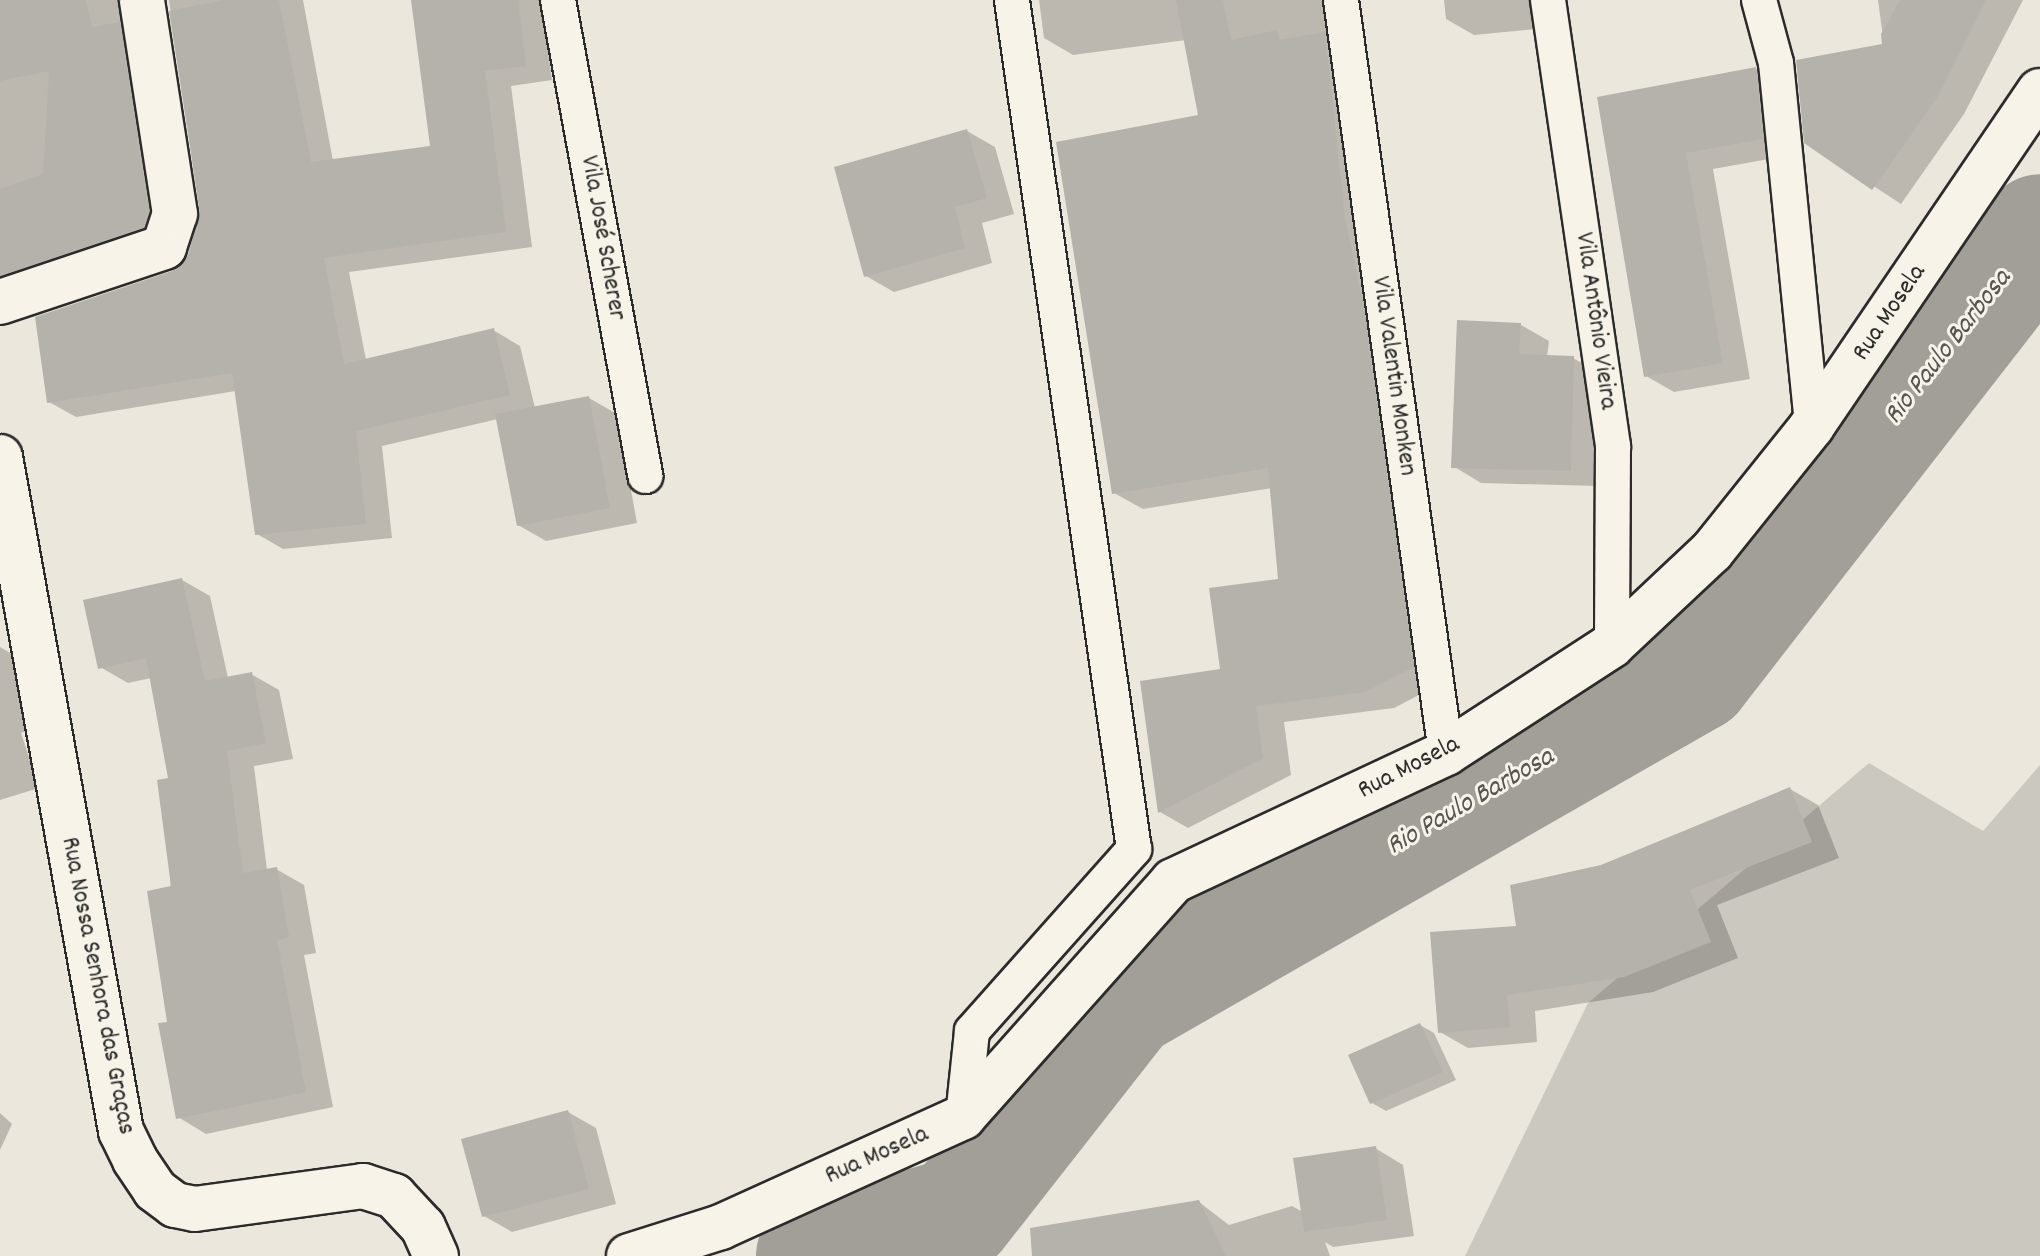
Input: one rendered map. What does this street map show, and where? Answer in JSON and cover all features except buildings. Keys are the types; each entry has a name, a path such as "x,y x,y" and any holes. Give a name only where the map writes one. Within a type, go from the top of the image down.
{"street":[{"path":"0,302 164,247 175,214 142,0"},
{"name":"Rua Mosela","path":"629,1256 721,1227 963,1117 1173,881 1446,753 1612,645 1712,551 1812,426 2040,91"},
{"name":"Rua Nossa Senhora das Graças","path":"0,457 121,1131 135,1160 155,1190 175,1205 195,1209 363,1186 394,1196 423,1227 436,1256"}],"lane":[{"name":"Vila José Scherer","path":"558,0 645,476"},
{"path":"963,1117 972,1031 1134,849 1012,0"},
{"name":"Vila Valentin Monken","path":"1341,0 1446,753"},
{"name":"Vila Antônio Vieira","path":"1548,0 1613,446 1612,645"},
{"path":"1759,0 1776,63 1812,426"}],"shaded area":[{"path":"1869,763 1983,831 2040,765 2040,1256 1465,1256 1588,1003"}],"waterway":[{"name":"Rio Paulo Barbosa","path":"813,1256 958,1214 1124,1002 1695,675 2040,231"}]}
